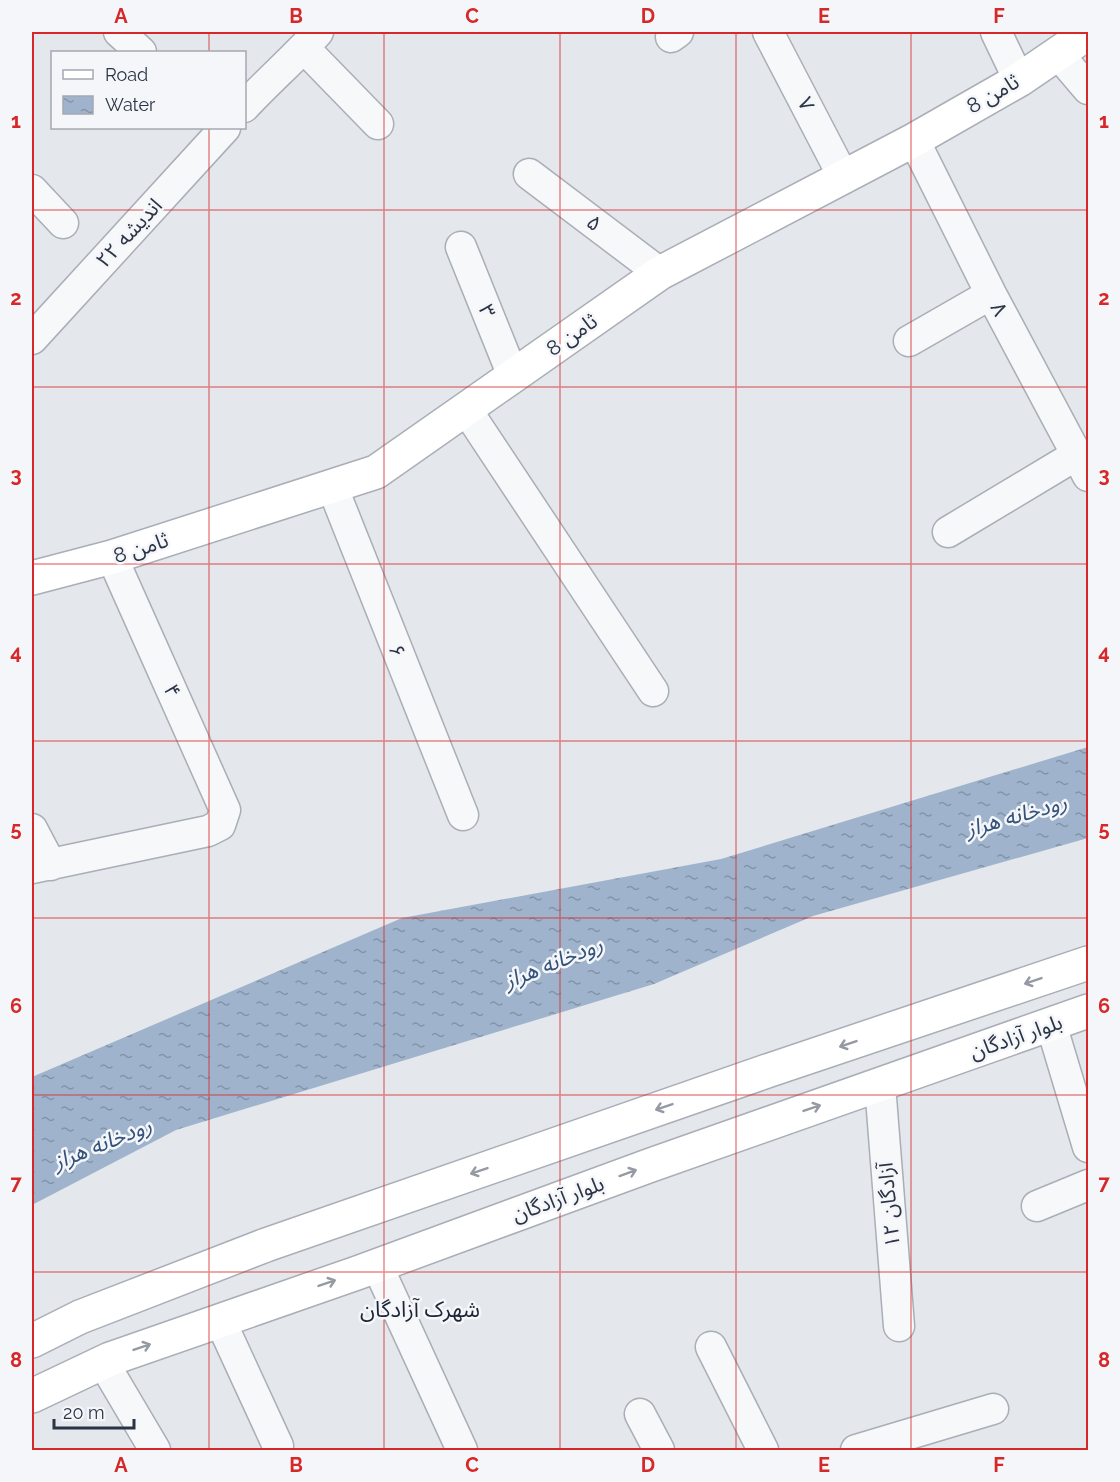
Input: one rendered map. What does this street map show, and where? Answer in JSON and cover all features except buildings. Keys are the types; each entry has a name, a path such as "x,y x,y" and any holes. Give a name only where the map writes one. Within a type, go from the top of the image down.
{"main road":[{"name":"ثامن 8","path":"32,578 112,557 376,472 660,273 914,140 1019,80 1089,33"},
{"path":"32,1341 80,1317 266,1245 770,1070 1089,963"},
{"name":"بلوار آزادگان","path":"32,1396 103,1362 1089,1011"}],"street":[{"path":"119,32 140,51"},
{"name":"۷","path":"768,32 844,178"},
{"path":"996,32 1019,80"},
{"path":"246,105 311,40 378,124"},
{"path":"1059,55 1089,89"},
{"name":"اندیشه ۲۲","path":"32,339 222,129"},
{"name":"۸","path":"914,140 991,294 1083,465"},
{"name":"۵","path":"529,174 660,273"},
{"path":"32,190 63,223"},
{"name":"۳","path":"461,247 513,376"},
{"path":"909,341 991,294"},
{"path":"466,409 653,691"},
{"path":"948,532 1083,465"},
{"name":"۶","path":"332,486 463,815"},
{"name":"۴","path":"41,867 208,831 219,825 225,810 112,557"},
{"path":"32,829 41,867"},
{"path":"1051,1024 1089,1147"},
{"name":"آزادگان ۱۲","path":"880,1084 899,1326"},
{"path":"1037,1206 1089,1185"},
{"path":"377,1265 462,1450"},
{"path":"220,1320 278,1446"},
{"path":"711,1347 763,1450"},
{"path":"103,1362 155,1450"},
{"path":"856,1450 993,1409"},
{"path":"640,1414 659,1450"}],"water":[{"name":"رودخانه هراز","path":"1088,747 1088,838 813,916 654,984 176,1130 32,1205 32,1077 402,918 721,859"}],"district":[{"name":"شهرک آزادگان","path":"420,1309"}]}
